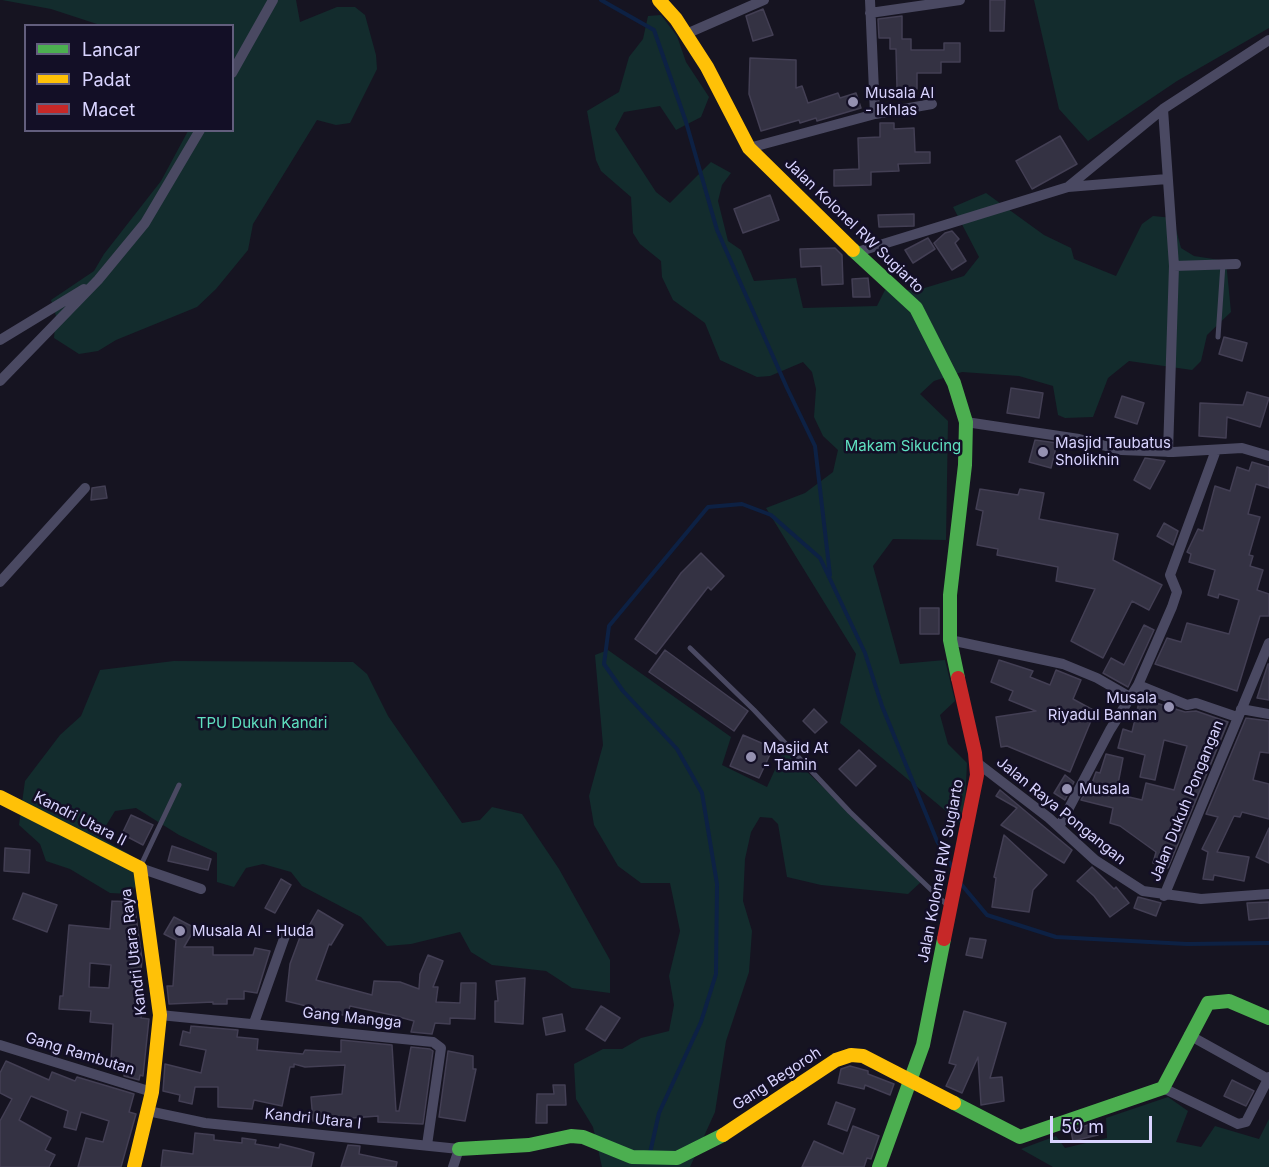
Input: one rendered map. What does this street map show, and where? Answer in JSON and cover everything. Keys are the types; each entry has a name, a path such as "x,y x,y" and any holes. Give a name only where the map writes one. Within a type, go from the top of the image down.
{"street":[{"path":"234,69 273,0"},
{"name":"Jalan Kolonel RW Sugiarto","path":"659,0 676,19 707,67 749,148 854,253 916,308 924,319 954,383 966,422 965,465 950,595 950,640 977,775 923,1045 912,1081 879,1167"},
{"path":"686,34 764,0"},
{"path":"870,0 875,114"},
{"path":"870,13 960,0"},
{"path":"1068,187 1163,109 1269,40"},
{"path":"749,148 875,114 932,104"},
{"path":"1163,109 1174,266 1168,452"},
{"path":"0,381 98,280 145,223 199,132"},
{"path":"854,253 1068,187 1167,178"},
{"path":"1174,266 1236,264"},
{"path":"0,340 98,280"},
{"path":"966,422 1079,439 1121,450 1168,452 1254,449 1269,456"},
{"path":"1059,827 1138,685 1178,592 1170,575 1216,450"},
{"path":"0,582 85,488"},
{"path":"950,640 1063,664 1097,678 1130,697"},
{"name":"Jalan Dukuh Pongangan","path":"1164,896 1269,643"},
{"name":"Jalan Dukuh Pongangan","path":"1138,685 1187,705 1196,703 1239,713 1269,714"},
{"name":"Jalan Raya Pongangan","path":"976,762 1009,786 1121,879 1143,891 1164,896 1218,898 1269,894"},
{"name":"Kandri Utara II","path":"0,797 141,871"},
{"path":"141,871 201,889"},
{"name":"Kandri Utara Raya","path":"134,1167 152,1092 160,1015 141,871"},
{"path":"254,1023 286,933"},
{"path":"1163,1088 1189,1035 1208,1003 1215,1000 1229,1001 1269,1018"},
{"name":"Gang Mangga","path":"160,1015 254,1023 438,1045 441,1048 427,1145"},
{"path":"912,1081 1013,1136 1020,1137 1163,1088 1238,1124 1246,1122 1269,1078 1189,1035"},
{"name":"Gang Rambutan","path":"0,1045 152,1092"},
{"name":"Gang Begoroh","path":"459,1149 528,1144 571,1136 583,1137 632,1157 662,1160 689,1154 836,1060 851,1055 863,1056 912,1081"},
{"name":"Kandri Utara I","path":"148,1111 205,1123 459,1149"},
{"path":"453,1167 459,1149"}],"lane":[{"path":"1218,337 1223,264"},
{"path":"690,648 754,710 850,812 952,909"},
{"path":"141,871 178,785"}],"green space":[{"path":"2,0 296,0 300,22 337,7 355,7 365,15 376,55 377,69 350,123 336,125 317,120 253,224 248,250 216,289 197,307 116,340 98,351 79,354 54,338 56,316 51,300 94,271 104,254 161,181 187,132 234,132 234,24 97,24 51,9"},
{"path":"1034,0 1269,0 1269,28 1177,81 1088,141 1059,109"},
{"name":"Makam Sikucing","path":"661,15 677,36 686,62 709,97 701,117 676,130 660,106 624,112 615,129 656,192 670,203 711,162 731,173 722,185 718,201 728,241 741,250 754,281 796,278 803,308 877,306 885,290 918,290 964,276 979,257 953,207 986,193 1044,235 1071,248 1074,259 1116,276 1142,224 1153,216 1173,218 1181,248 1194,256 1226,261 1231,312 1207,335 1201,361 1192,370 1129,361 1108,378 1093,417 1065,418 1058,415 1053,386 1019,376 962,372 934,381 920,394 948,421 946,540 893,539 873,566 900,664 945,660 955,701 940,715 948,744 967,763 964,826 840,723 856,654 766,508 805,493 833,472 838,450 823,436 814,417 816,389 812,372 803,362 770,376 757,377 720,360 705,323 673,300 662,277 661,261 640,244 633,233 631,197 601,171 596,160 587,111 619,92 629,57 643,39 648,16"},
{"path":"608,650 731,737 722,765 767,787 784,750 922,881 908,894 821,885 787,877 778,824 772,818 760,817 751,832 745,859 743,901 752,931 749,972 726,1041 715,1112 690,1167 602,1167 593,1127 576,1099 574,1064 603,1049 622,1049 641,1038 669,1031 674,1005 669,976 680,931 670,883 641,883 618,866 594,825 589,796 603,745 595,655"},
{"name":"TPU Dukuh Kandri","path":"174,661 353,662 367,674 388,716 462,823 480,820 492,807 522,814 559,869 610,960 610,993 572,988 546,971 492,965 471,952 460,932 411,944 387,946 361,917 302,886 291,872 263,864 246,868 234,887 217,882 217,853 179,835 136,808 115,811 99,837 129,854 138,883 130,894 110,893 70,869 46,861 40,844 19,825 25,781 60,735 81,716 100,670"},
{"path":"1168,1097 1188,1111 1176,1142 1201,1147 1215,1126 1259,1139 1269,1119 1269,1167 1053,1167 1021,1149 1056,1136 1065,1148 1107,1138 1106,1118"}],"building":[{"path":"990,0 1005,0 1004,31 990,31"},
{"path":"763,9 773,35 753,41 746,16"},
{"path":"902,16 902,39 911,39 911,50 944,50 944,43 960,43 960,62 941,62 941,73 917,73 917,89 897,88 896,49 890,49 890,38 879,38 878,19"},
{"path":"750,58 796,60 796,88 802,86 808,103 838,93 840,98 856,93 861,108 817,121 816,118 800,123 799,120 761,131 749,94"},
{"path":"880,123 894,123 894,129 914,128 915,152 930,152 930,163 898,164 899,171 871,172 871,185 834,186 834,170 859,169 858,138 880,137"},
{"path":"1060,136 1077,164 1032,189 1016,161"},
{"path":"770,195 779,220 743,233 734,209"},
{"path":"914,214 914,226 879,227 878,215"},
{"path":"952,231 959,239 955,243 966,261 952,270 934,243 945,233"},
{"path":"928,238 935,249 913,263 905,250"},
{"path":"835,248 842,255 843,284 822,285 821,266 801,267 800,249"},
{"path":"868,278 870,297 853,297 852,279"},
{"path":"1224,337 1247,343 1242,361 1219,354"},
{"path":"1011,388 1043,393 1039,418 1007,413"},
{"path":"1247,392 1269,398 1260,427 1227,417 1226,438 1199,436 1200,403 1243,405"},
{"path":"1122,396 1144,403 1137,424 1115,417"},
{"name":"Masjid Taubatus Sholikhin","path":"1035,440 1057,443 1051,468 1029,462"},
{"path":"1145,458 1165,461 1150,489 1134,480"},
{"path":"1252,462 1269,467 1269,488 1256,484 1248,514 1260,517 1249,555 1253,556 1250,566 1263,570 1257,590 1269,594 1269,616 1260,616 1237,691 1155,664 1167,638 1181,642 1187,623 1229,634 1239,600 1219,594 1218,598 1208,595 1215,570 1189,562 1191,554 1187,552 1198,529 1203,531 1215,486 1230,491 1237,467 1249,471"},
{"path":"105,486 107,498 91,500 92,488"},
{"path":"980,489 1018,495 1020,489 1044,493 1039,519 1118,534 1113,560 1162,585 1149,610 1132,601 1103,658 1071,641 1095,589 1056,581 1058,567 997,555 998,549 977,545 983,511 976,509"},
{"path":"1164,523 1178,531 1173,545 1157,536"},
{"path":"701,553 724,576 711,590 708,587 656,654 635,639 681,573"},
{"path":"920,608 939,608 939,634 920,634"},
{"path":"1144,625 1154,630 1128,687 1103,673 1111,658 1124,665"},
{"path":"665,650 748,711 734,731 649,672"},
{"path":"999,660 1033,671 1030,677 1050,685 1056,670 1081,680 1073,699 1095,711 1070,772 1007,746 1001,747 996,717 1036,711 1009,700 1013,691 991,682"},
{"path":"1269,664 1269,700 1257,698"},
{"path":"1140,698 1185,712 1196,711 1228,722 1168,868 1153,863 1156,852 1120,826 1110,823 1113,808 1081,800 1087,790 1089,791 1096,772 1100,773 1106,754 1123,758 1116,794 1142,800 1146,783 1174,790 1187,746 1164,740 1155,780 1140,777 1145,755 1118,748 1123,729 1132,732"},
{"path":"814,709 827,722 815,733 803,721"},
{"path":"1246,718 1269,721 1269,753 1260,752 1253,780 1269,784 1269,819 1242,812 1240,817 1234,816 1217,852 1249,857 1244,881 1214,875 1213,880 1203,879 1208,852 1202,849 1218,817 1206,814"},
{"name":"Masjid At - Tamin","path":"743,735 773,748 759,778 730,766"},
{"path":"859,750 876,766 856,786 839,769"},
{"name":"Musala","path":"1065,775 1074,782 1065,800 1054,793"},
{"path":"1000,790 1072,850 1064,863 1001,825 1017,808 996,796"},
{"path":"131,815 153,825 143,845 122,834"},
{"path":"1269,828 1269,863 1256,857"},
{"path":"1004,835 1047,875 1033,890 1029,912 992,907 996,878 994,877"},
{"path":"172,846 211,859 208,870 168,861"},
{"path":"5,848 30,850 29,873 4,871"},
{"path":"1092,867 1114,889 1116,887 1129,903 1110,917 1094,896 1077,881"},
{"path":"281,879 291,885 275,913 265,908"},
{"path":"23,893 57,905 47,932 13,919"},
{"path":"1138,897 1161,903 1156,916 1134,908"},
{"path":"112,901 134,902 142,959 140,982 136,982 134,1012 142,1012 141,1018 149,1019 143,1076 140,1075 139,1080 124,1076 125,1062 111,1061 113,1024 90,1022 91,1011 59,1009 60,996 63,996 69,925 110,929","holes":["90,963 111,965 109,988 89,987"]},
{"path":"1269,902 1269,918 1249,920 1247,903"},
{"path":"318,910 343,925 331,945 329,944 316,980 372,995 374,981 400,982 419,989 420,974 428,955 443,961 433,987 438,987 436,1002 460,1003 461,983 476,983 475,1019 450,1018 450,1024 435,1023 432,1034 411,1032 414,1021 392,1015 350,1006 347,1016 286,1001 290,964 300,937 302,938"},
{"path":"174,917 195,928 184,947 213,947 213,955 253,955 255,948 270,951 257,993 244,991 244,999 227,999 227,1004 213,1004 213,1002 169,1004 167,986 173,986 176,940 164,934"},
{"path":"970,938 986,940 982,958 966,955"},
{"path":"525,978 523,1024 495,1022 495,1001 498,1001 496,981"},
{"path":"601,1006 620,1018 605,1041 586,1029"},
{"path":"964,1011 1006,1023 990,1078 1002,1077 1004,1101 981,1105 978,1057 962,1093 946,1086 956,1065 949,1063"},
{"path":"562,1014 565,1031 546,1035 543,1018"},
{"path":"191,1026 238,1030 237,1037 258,1039 257,1050 303,1054 305,1050 341,1052 341,1040 392,1045 396,1111 399,1111 411,1047 430,1049 433,1051 423,1124 378,1122 378,1116 313,1121 311,1097 342,1094 345,1065 305,1067 294,1064 294,1067 290,1067 282,1106 254,1100 252,1109 218,1107 218,1087 195,1087 192,1104 179,1101 180,1095 163,1091 165,1064 201,1073 206,1050 180,1045 183,1031 190,1033"},
{"path":"448,1051 473,1056 473,1069 476,1069 465,1121 439,1117"},
{"path":"6,1061 49,1080 52,1072 75,1081 77,1077 134,1094 129,1112 136,1114 121,1167 78,1167 86,1138 103,1142 109,1121 81,1112 76,1130 64,1127 68,1111 31,1096 19,1120 51,1138 45,1150 55,1155 49,1167 0,1167 0,1121 12,1099 0,1093 0,1073"},
{"path":"850,1066 868,1071 868,1074 894,1084 890,1095 865,1085 864,1089 838,1083 841,1069"},
{"path":"1232,1080 1254,1091 1246,1106 1224,1096"},
{"path":"553,1085 565,1085 566,1105 547,1105 547,1123 536,1123 537,1094 554,1094"},
{"path":"836,1102 855,1109 847,1131 828,1124"},
{"path":"1096,1122 1098,1135 1073,1141 1071,1131"},
{"path":"853,1126 879,1136 871,1159 867,1158 864,1167 802,1167 814,1141 843,1154"},
{"path":"195,1133 214,1135 214,1140 242,1143 242,1138 256,1140 255,1144 279,1148 280,1144 314,1153 311,1167 161,1167 163,1150 193,1154"},
{"path":"348,1145 360,1146 359,1154 397,1162 396,1167 341,1167"}],"waterway":[{"path":"601,0 654,30 686,122 717,230 815,446 830,575"},
{"path":"650,1153 659,1113 701,1022 716,974 717,884 702,793 677,749 623,691 604,664 609,626 708,507 742,504 771,515 820,558 865,653 882,706 937,841 952,867"},
{"path":"961,884 987,915 1056,937 1187,944 1269,943"}],"traffic: fast":[{"path":"853,250 916,308 954,383 966,422 965,465 950,595 950,640 958,678"},
{"path":"879,1167 923,1045 944,939"},
{"path":"954,1103 1020,1137 1163,1088 1208,1003 1229,1001 1269,1018"},
{"path":"459,1149 529,1145 571,1136 583,1137 632,1157 677,1158 723,1135"}],"traffic: slow":[{"path":"659,0 676,19 707,67 749,148 853,250"},
{"path":"0,797 140,868 160,1015 152,1092 134,1167"},
{"path":"723,1135 836,1060 851,1055 863,1056 954,1103"}],"traffic: jam":[{"path":"944,939 977,775 975,753 958,678"}],"place":[{"name":"Musala Al - Ikhlas","path":"853,102"},
{"name":"Masjid Taubatus Sholikhin","path":"1043,452"},
{"name":"Musala Riyadul Bannan","path":"1169,707"},
{"name":"Masjid At - Tamin","path":"751,757"},
{"name":"Musala","path":"1067,789"},
{"name":"Musala Al - Huda","path":"180,931"}]}
